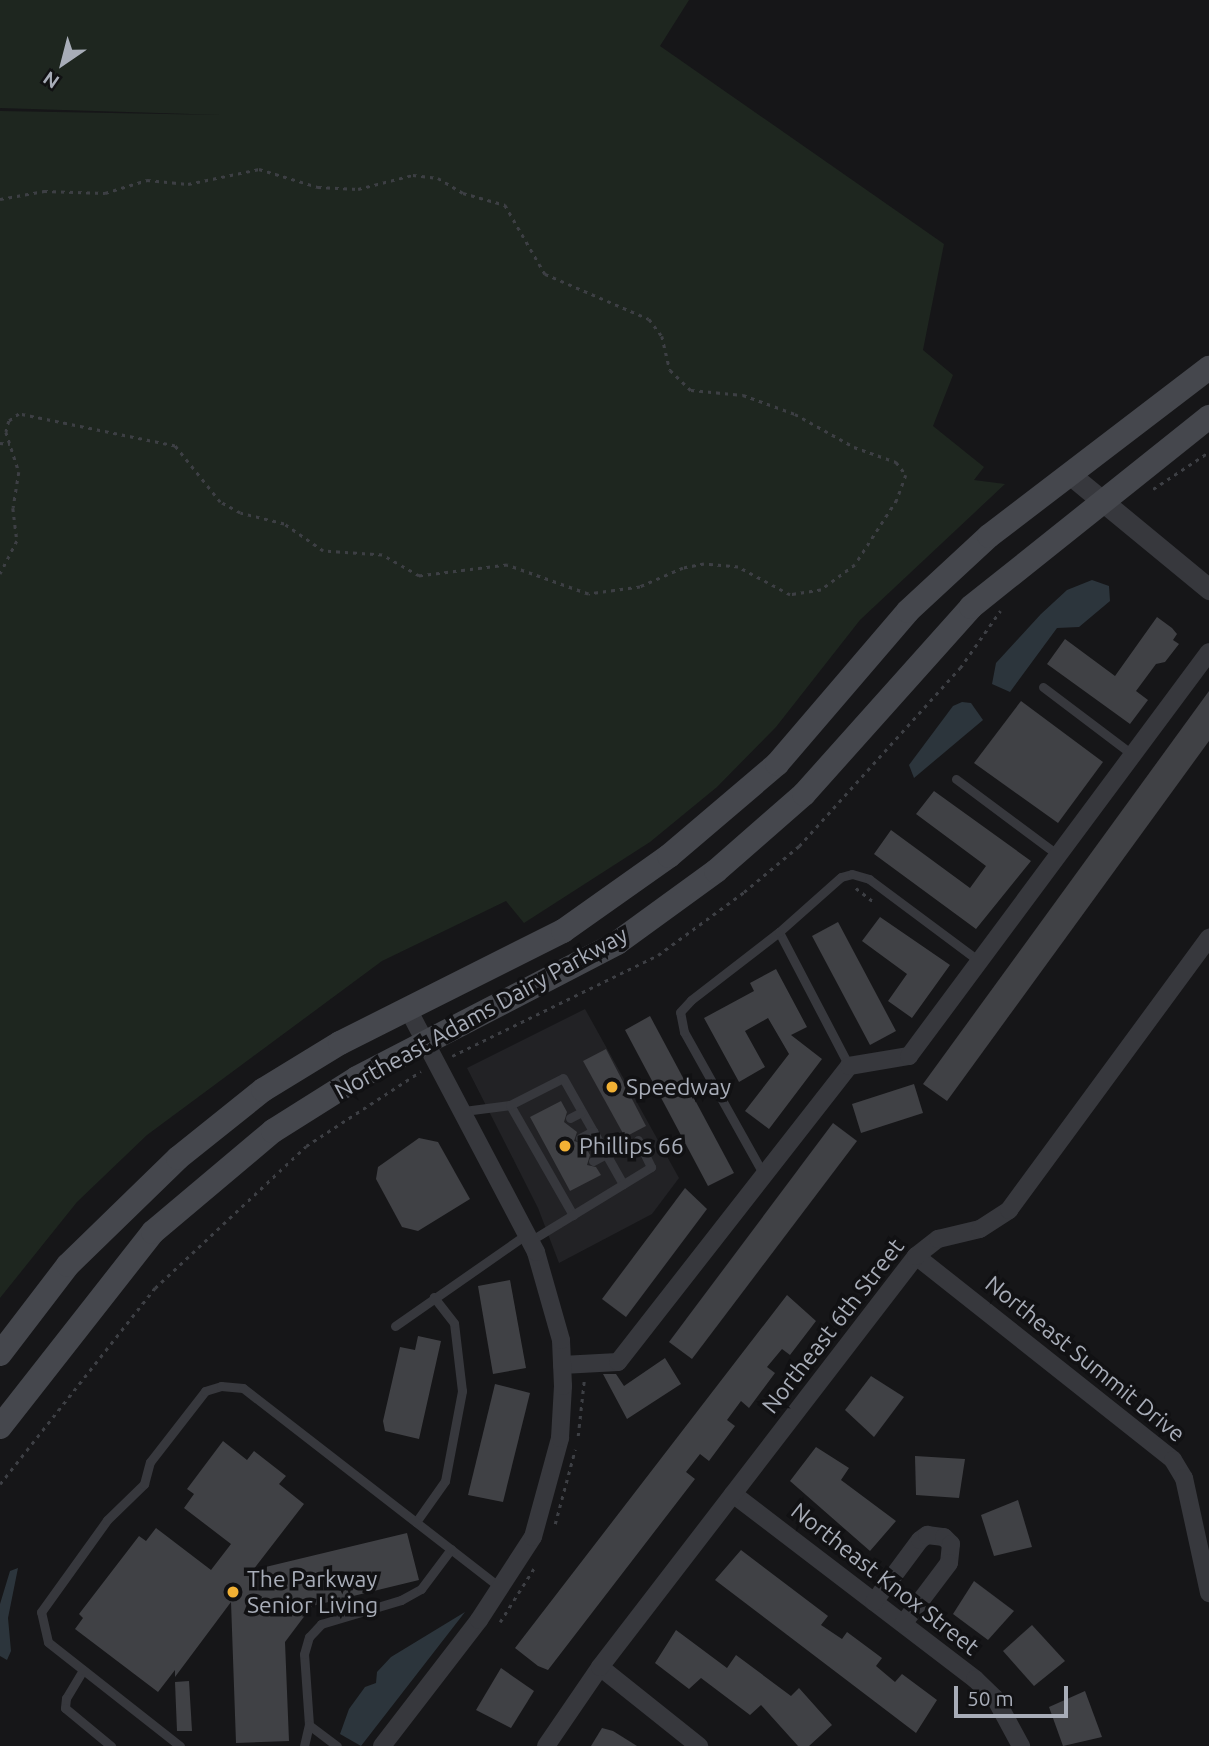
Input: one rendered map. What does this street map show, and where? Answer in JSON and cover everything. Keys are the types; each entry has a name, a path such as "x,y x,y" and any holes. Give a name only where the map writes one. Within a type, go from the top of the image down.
{"main road":[{"name":"Northeast Adams Dairy Parkway","path":"0,1354 68,1265 178,1158 263,1090 340,1043 563,931 669,856 777,764 908,611 989,536 1072,476 1209,368"},
{"name":"Northeast Adams Dairy Parkway","path":"0,1427 153,1232 273,1131 357,1078 617,943 716,871 804,794 971,607 1209,417"}],"street":[{"path":"1072,476 1209,589"},
{"path":"562,1365 618,1362 849,1066 909,1056 1209,652"},
{"name":"Northeast 6th Street","path":"546,1746 600,1667 916,1256 938,1239 980,1230 1009,1210 1209,938"},
{"path":"382,1746 502,1588 533,1536 549,1489 560,1438 562,1365 550,1296 528,1237 428,1041 408,1009"},
{"name":"Northeast Summit Drive","path":"916,1256 1158,1444 1184,1478 1202,1520 1209,1593"},
{"name":"Northeast Knox Street","path":"733,1494 995,1698 1021,1746"},
{"path":"874,1602 920,1540 927,1535 944,1537 951,1544 949,1563 903,1624"},
{"path":"600,1667 699,1746"}],"lane":[{"path":"1043,687 1133,755"},
{"path":"956,779 1058,855"},
{"path":"764,1175 684,1032 680,1012 779,932 841,877 852,874 869,879 979,961"},
{"path":"779,932 849,1066"},
{"path":"464,1111 510,1105 563,1078 623,1184"},
{"path":"510,1105 530,1141 545,1158 558,1180 573,1215"},
{"path":"570,1118 582,1112"},
{"path":"580,1138 593,1131"},
{"path":"530,1141 540,1136"},
{"path":"395,1326 434,1297 528,1237 573,1215 651,1167 638,1140"},
{"path":"593,1161 606,1154"},
{"path":"416,1522 445,1481 462,1391 454,1323 434,1297"},
{"path":"180,1746 48,1642 41,1612 107,1520 144,1484 150,1462 205,1391 221,1386 243,1388 502,1588"},
{"path":"304,1746 309,1725 304,1654 309,1637 321,1623 401,1600 421,1589 451,1549"},
{"path":"83,1670 66,1698 65,1708 111,1746"},
{"path":"309,1725 337,1746"}],"path":[{"path":"0,199 44,191 105,193 148,180 188,184 259,169 318,187 358,189 403,177 434,176 463,193 505,205 545,274 649,318 662,336 670,370 691,390 743,395 795,414 854,447 896,462 906,475 897,500 855,565 821,590 790,595 738,567 704,564 684,568 640,587 596,594 570,590 507,565 419,576 382,555 323,551 284,524 230,508 204,484 181,449 168,444 19,414 6,427 19,472 13,508 18,541 0,574"},
{"path":"0,443 10,444"},
{"path":"1148,492 1209,452"},
{"path":"853,886 875,903"},
{"path":"0,1484 155,1288 306,1146 420,1072"}],"shaded area":[{"path":"0,0 689,0 660,46 944,244 923,350 953,375 933,426 984,467 974,480 1005,484 860,620 776,727 717,787 650,842 524,923 506,901 382,961 147,1135 77,1202 0,1298 0,111 222,115 0,108"},
{"path":"1092,580 1109,586 1110,601 1079,627 1057,628 1010,692 992,684 996,663 1041,614 1067,590"},
{"path":"962,702 971,703 983,720 914,778 909,765 953,706"},
{"path":"585,1009 679,1178 652,1214 559,1263 538,1208 467,1068"},
{"path":"18,1568 8,1618 11,1651 7,1660 0,1656 0,1604 10,1571"},
{"path":"465,1612 361,1746 340,1734 349,1709 365,1687 376,1683 377,1672 391,1657"}],"building":[{"path":"1157,617 1177,634 1173,640 1179,644 1165,662 1156,664 1136,691 1148,700 1130,724 1047,664 1065,639 1115,676"},
{"path":"1209,691 1209,741 947,1101 923,1084"},
{"path":"1021,701 1103,762 1058,823 974,763"},
{"path":"934,791 1031,861 976,929 874,854 891,830 970,888 986,866 916,814"},
{"path":"880,917 950,965 912,1018 888,1001 907,974 862,941"},
{"path":"838,922 896,1031 870,1045 812,936"},
{"path":"776,969 807,1027 791,1035 822,1059 769,1129 745,1111 789,1054 768,1018 745,1031 765,1067 739,1082 704,1018 754,991 750,983"},
{"path":"650,1016 734,1173 708,1186 625,1030"},
{"name":"Speedway","path":"606,1049 646,1126 625,1137 583,1061"},
{"path":"914,1084 923,1113 861,1133 852,1104"},
{"name":"Phillips 66","path":"561,1101 567,1112 564,1122 577,1132 574,1141 584,1144 590,1155 587,1165 596,1167 601,1175 570,1191 530,1117"},
{"path":"833,1123 857,1141 692,1359 669,1342"},
{"path":"419,1138 438,1142 470,1199 418,1231 402,1227 376,1179 378,1167"},
{"path":"685,1188 707,1209 626,1317 602,1299"},
{"path":"510,1280 526,1368 493,1374 478,1286"},
{"path":"787,1295 816,1321 790,1355 782,1349 767,1367 775,1373 749,1408 741,1401 727,1420 735,1426 709,1461 700,1454 686,1472 695,1479 548,1670 538,1666 515,1648"},
{"path":"418,1336 441,1341 419,1439 385,1431 383,1421 400,1347 415,1350"},
{"path":"665,1358 681,1384 627,1419 603,1374 616,1374 624,1386"},
{"path":"871,1376 904,1397 874,1437 845,1410"},
{"path":"495,1384 530,1393 503,1502 468,1495"},
{"name":"The Parkway Senior Living","path":"223,1441 247,1460 254,1451 286,1476 279,1484 304,1504 253,1570 407,1533 419,1580 312,1606 285,1642 289,1741 236,1743 231,1602 175,1677 175,1670 158,1692 75,1629 83,1618 79,1614 139,1536 146,1541 156,1528 211,1570 231,1544 184,1508 194,1494 187,1489"},
{"path":"816,1447 849,1468 841,1480 896,1521 870,1551 790,1481"},
{"path":"915,1456 965,1459 959,1498 916,1495"},
{"path":"1018,1500 1032,1547 994,1556 981,1515"},
{"path":"741,1550 828,1616 821,1625 842,1639 847,1632 882,1658 876,1666 895,1682 902,1674 937,1700 916,1733 715,1580"},
{"path":"974,1581 1014,1611 988,1640 953,1614"},
{"path":"1032,1625 1065,1661 1034,1686 1003,1651"},
{"path":"676,1630 727,1668 736,1655 791,1696 799,1688 832,1725 809,1746 798,1746 761,1705 750,1715 701,1678 689,1689 655,1663"},
{"path":"501,1668 534,1691 511,1728 476,1710"},
{"path":"189,1681 192,1731 177,1731 175,1682"},
{"path":"1085,1691 1102,1737 1063,1746 1049,1707"},
{"path":"602,1728 613,1731 637,1746 591,1746"}],"place":[{"name":"Speedway","path":"612,1087"},
{"name":"Phillips 66","path":"565,1146"},
{"name":"The Parkway Senior Living","path":"233,1592"}]}
